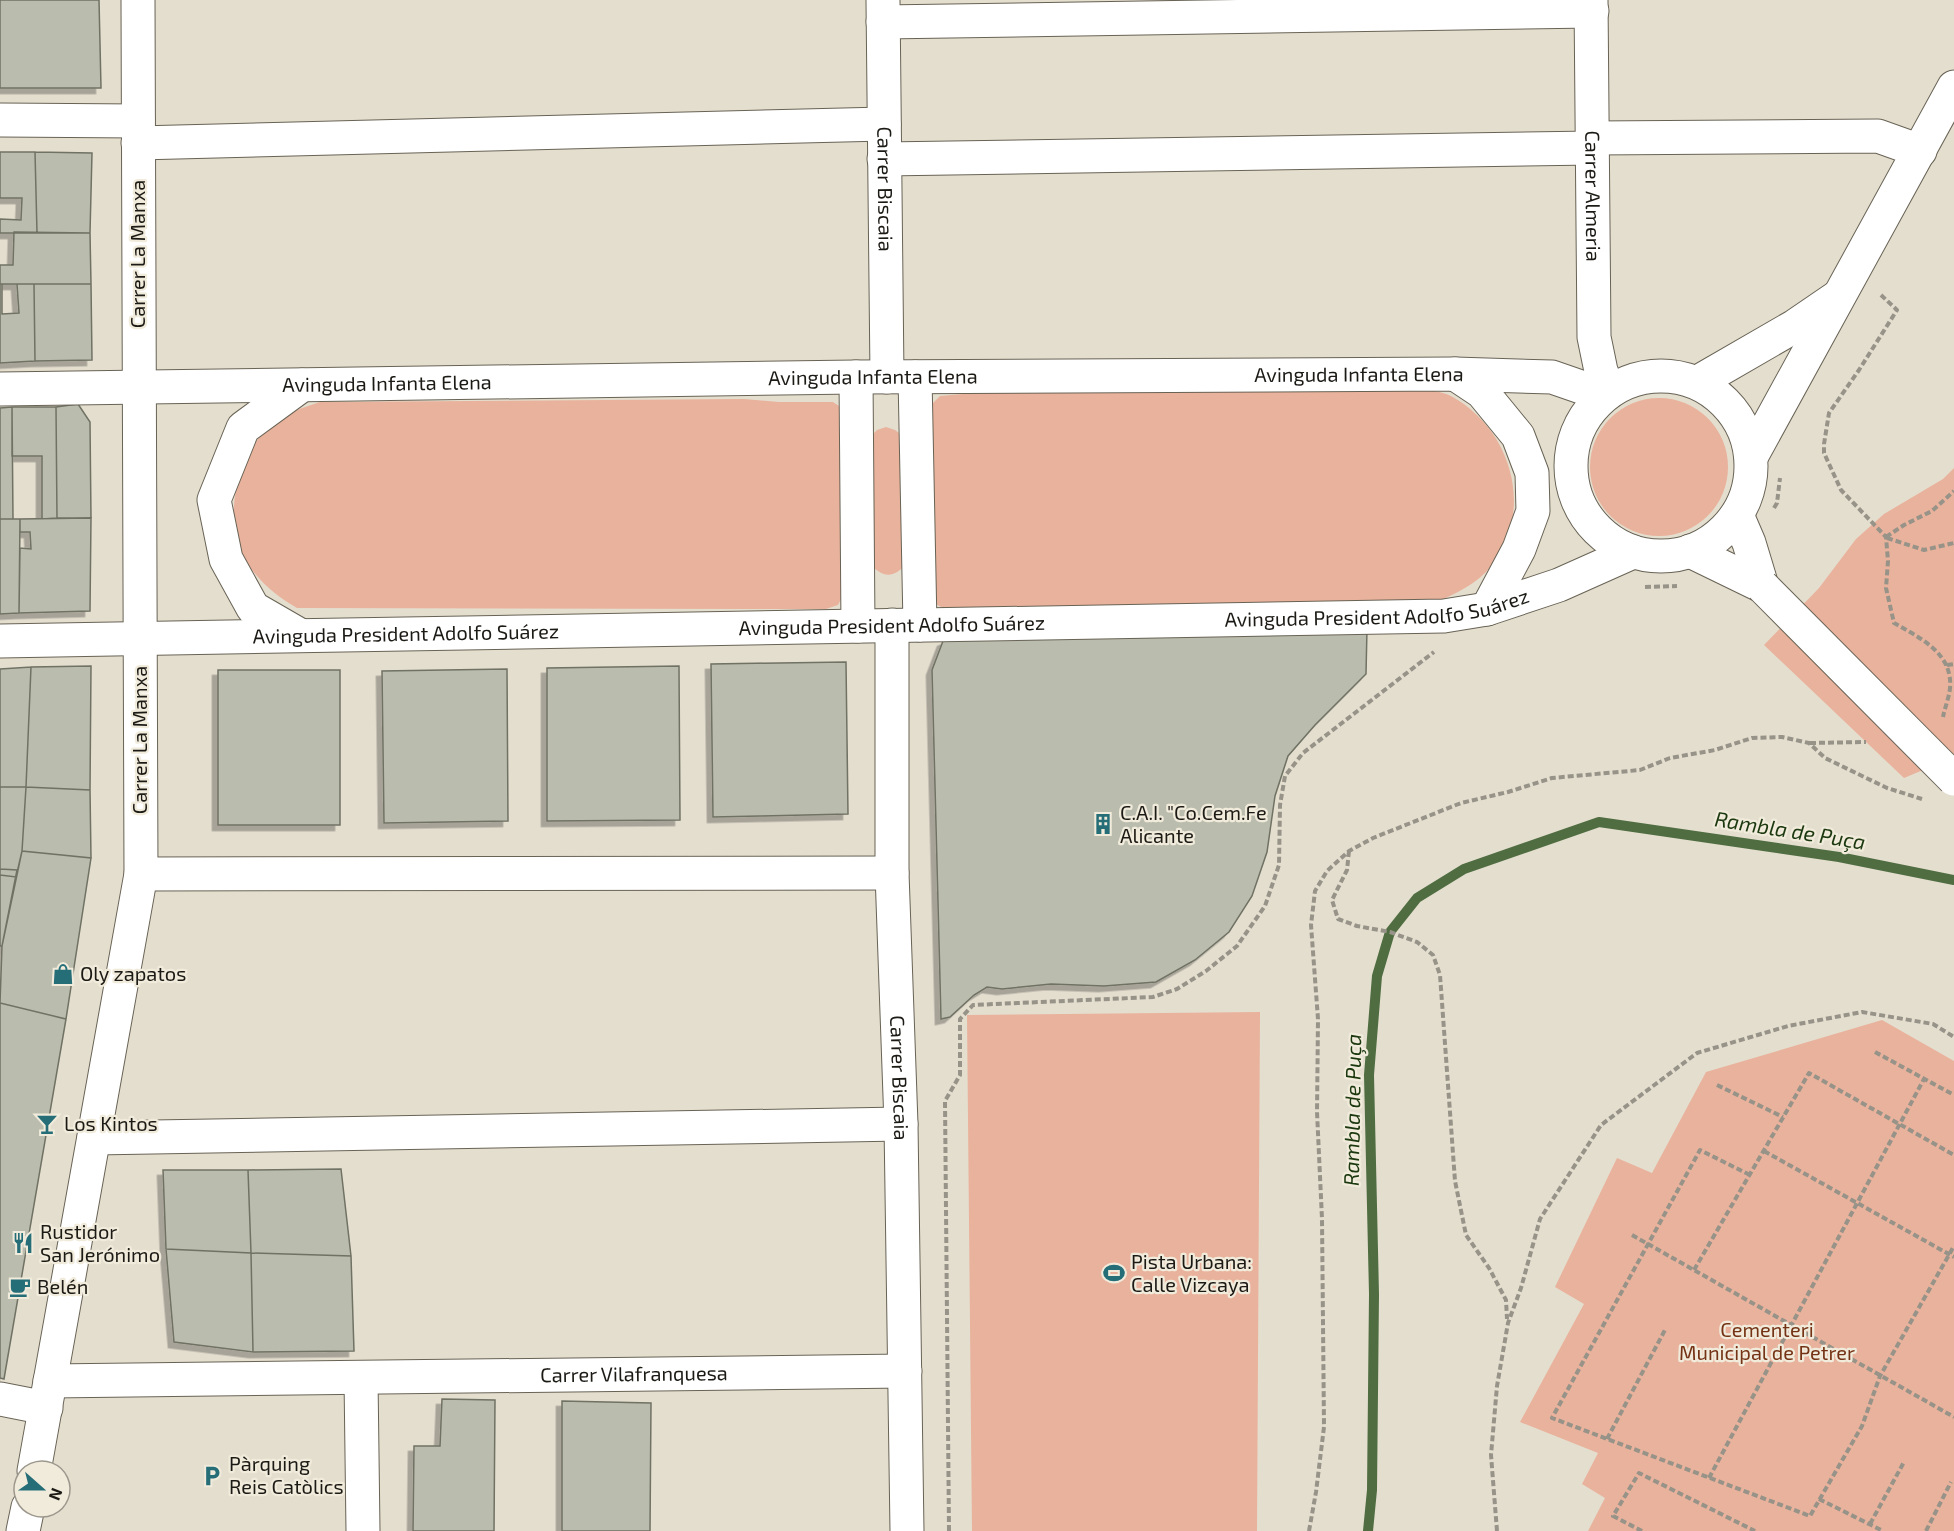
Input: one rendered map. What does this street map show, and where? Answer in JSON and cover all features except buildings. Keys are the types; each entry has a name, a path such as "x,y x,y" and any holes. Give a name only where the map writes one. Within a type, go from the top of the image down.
{"street":[{"name":"Carrer La Manxa","path":"36,1459 141,874 138,0"},
{"path":"883,11 1592,5"},
{"name":"Carrer Almeria","path":"1592,5 1594,337 1606,393"},
{"name":"Carrer Biscaia","path":"883,11 884,159 902,377 906,625 891,873 901,1124 907,1531"},
{"path":"1751,457 1954,87"},
{"path":"0,120 138,132 884,124"},
{"path":"884,159 1878,136 1920,150"},
{"path":"1698,382 1795,327 1842,294"},
{"path":"1552,377 1594,337"},
{"path":"1455,374 1482,392 1518,436 1532,473 1533,511 1519,549 1487,609"},
{"name":"Avinguda Infanta Elena","path":"0,389 856,377 1455,374 1552,377 1606,393"},
{"path":"1668,375 1698,382 1718,395 1734,412 1746,434 1751,457 1749,487 1737,515 1716,537 1690,551 1662,557 1633,552 1609,540 1589,521 1576,496 1570,469 1577,433 1585,416 1606,393 1637,378 1668,375"},
{"path":"856,377 858,626"},
{"path":"299,635 253,608 226,559 214,500 243,428 302,385"},
{"path":"1737,515 1749,543 1762,586"},
{"path":"1690,551 1762,586 1954,779"},
{"name":"Avinguda President Adolfo Suárez","path":"0,641 1444,616 1487,609 1559,585 1633,552"},
{"path":"141,874 891,873"},
{"path":"94,1138 901,1124"},
{"name":"Carrer Vilafranquesa","path":"0,1399 361,1378 905,1371"},
{"path":"361,1378 363,1531"}],"path":[{"path":"1878,293 1897,310 1829,413 1824,453 1841,490 1886,537 1924,550 1954,543"},
{"path":"1886,537 1932,511 1954,491"},
{"path":"1886,537 1886,588 1894,623 1929,642 1947,665 1950,687 1942,719"},
{"path":"949,1531 945,1101 960,1075 960,1019 973,1005 1153,997 1177,989 1206,971 1237,946 1265,906 1279,866 1280,805 1285,776 1303,753 1436,650"},
{"path":"1947,665 1954,664"},
{"path":"1309,1531 1324,1427 1322,1219 1317,1112 1318,1019 1311,925 1315,891 1327,871 1348,851 1373,838 1461,803 1508,792 1552,778 1640,770 1670,758 1715,750 1752,738 1782,736 1809,743 1865,742 1876,739"},
{"path":"1809,743 1825,758 1845,768 1887,788 1932,802"},
{"path":"1348,851 1347,870 1332,900 1338,919 1358,926 1390,932 1417,942 1432,955 1440,975 1455,1181 1466,1235 1489,1268 1506,1300 1508,1323"},
{"path":"1497,1531 1491,1455 1497,1386 1508,1323 1521,1288 1540,1220 1601,1125 1697,1053 1788,1026 1862,1012 1933,1024 1954,1037"},
{"path":"1875,1052 1954,1095"},
{"path":"1694,1270 1809,1073 1954,1155"},
{"path":"1709,1478 1924,1079"},
{"path":"1717,1085 1783,1118"},
{"path":"1750,1174 1700,1150 1552,1418 1810,1516 1862,1426 1880,1376 1952,1256 1954,1246"},
{"path":"1764,1151 1952,1256"},
{"path":"1632,1235 1954,1418"},
{"path":"1607,1439 1666,1329"},
{"path":"1870,1524 1904,1462"},
{"path":"1642,1531 1613,1516 1639,1473 1755,1531"},
{"path":"1926,1531 1951,1482"},
{"path":"1819,1499 1883,1531"},
{"path":"1629,1531 1632,1526"}],"green space":[{"path":"1416,388 1447,394 1473,411 1490,430 1503,452 1511,476 1514,501 1511,526 1502,550 1479,578 1443,599 1427,606 951,613 936,604 930,588 932,404 940,396 1009,390"},
{"path":"1659,398 1685,403 1708,418 1723,441 1728,467 1723,493 1708,516 1685,531 1659,536 1633,531 1610,516 1595,493 1590,467 1595,441 1610,418 1633,403"},
{"path":"744,399 779,402 833,402 843,413 844,593 838,605 826,609 297,608 259,579 240,550 235,531 234,512 240,474 248,456 258,440 276,421 294,411 320,402"},
{"path":"886,427 903,436 905,565 889,575 873,567 870,437 877,430"},
{"path":"1954,468 1954,757 1904,778 1764,645 1819,588 1856,539 1884,514 1943,479"},
{"name":"Pista Urbana: Calle Vizcaya","path":"1260,1012 1257,1531 972,1531 967,1015"},
{"name":"Cementeri Municipal de Petrer","path":"1882,1020 1954,1061 1954,1531 1588,1531 1605,1498 1582,1484 1598,1453 1520,1422 1584,1304 1555,1287 1617,1158 1652,1173 1706,1072"}],"waterway":[{"name":"Rambla de Puça","path":"1368,1531 1372,1490 1374,1294 1369,1075 1377,976 1390,932 1417,898 1464,869 1599,822 1839,857 1954,880"}],"place":[{"name":"C.A.I. \"Co.Cem.Fe Alicante","path":"1103,824"},
{"name":"Oly zapatos","path":"63,974"},
{"name":"Los Kintos","path":"47,1124"},
{"name":"Rustidor San Jerónimo","path":"23,1243"},
{"name":"Pista Urbana: Calle Vizcaya","path":"1114,1273"},
{"name":"Belén","path":"20,1287"},
{"name":"Pàrquing Reis Catòlics","path":"212,1476"}]}
